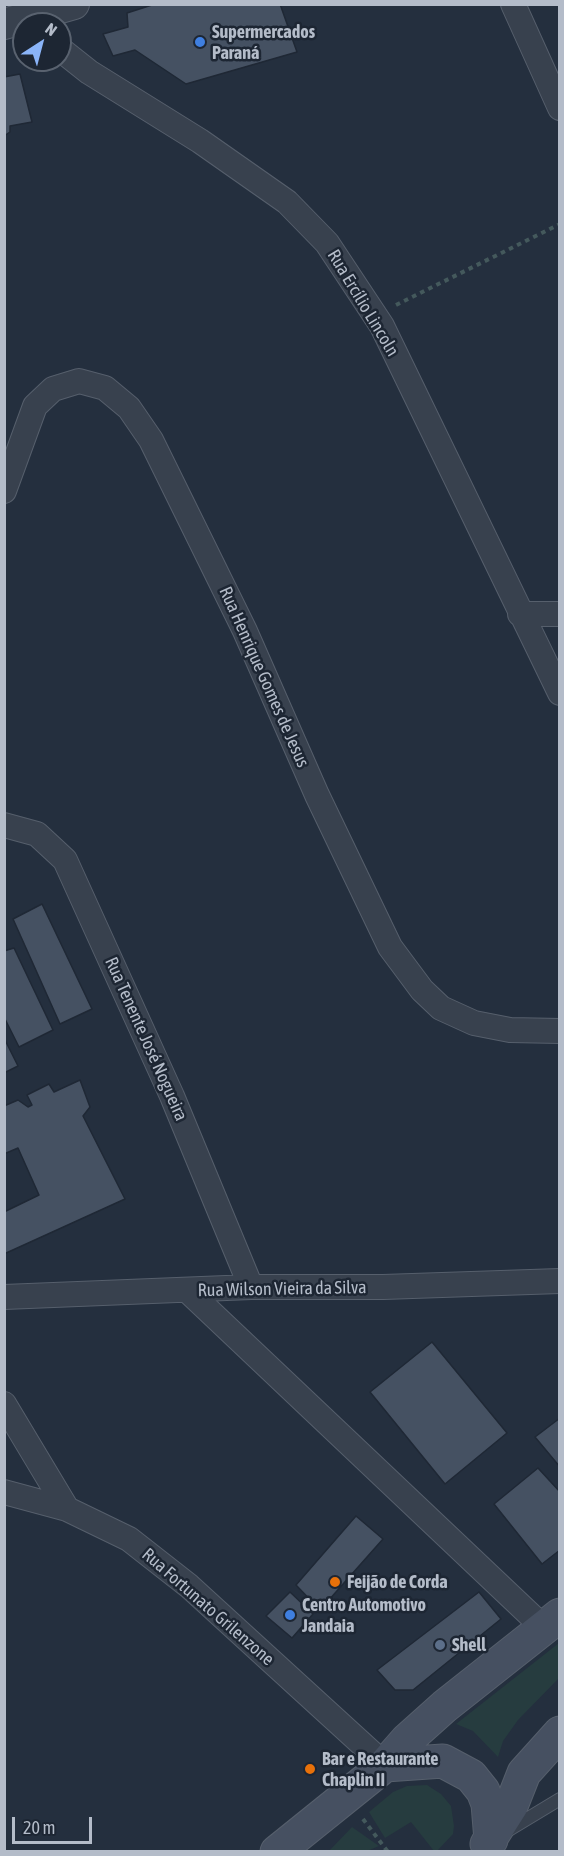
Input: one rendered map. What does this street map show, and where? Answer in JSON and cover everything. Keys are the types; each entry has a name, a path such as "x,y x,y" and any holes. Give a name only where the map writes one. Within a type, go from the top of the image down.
{"main road":[{"path":"277,1851 385,1765 407,1740 445,1706 551,1621"},
{"path":"485,1846 512,1806 524,1773 560,1733"},
{"path":"385,1765 442,1761 471,1776 483,1791 488,1804 485,1846"}],"street":[{"path":"55,12 74,4"},
{"path":"513,4 560,108"},
{"name":"Rua Ercílio Lincoln","path":"72,59 89,72 200,141 287,202 327,243 375,315 560,693"},
{"name":"Rua Henrique Gomes de Jesus","path":"4,491 35,406 54,389 79,381 105,388 129,408 151,440 240,620 317,795 390,947 422,990 441,1008 474,1023 538,1033 560,1031"},
{"path":"520,614 560,614"},
{"name":"Rua Tenente José Nogueira","path":"4,825 37,834 65,860 172,1096 251,1287"},
{"name":"Rua Wilson Vieira da Silva","path":"4,1297 251,1287 383,1287 560,1281"},
{"path":"188,1291 551,1621"},
{"path":"4,1404 67,1509"},
{"name":"Rua Fortunato Grilenzone","path":"4,1491 67,1509 129,1539 172,1573 385,1765"}],"lane":[{"path":"485,1846 560,1799"}],"path":[{"path":"375,315 560,224"},
{"path":"362,1818 388,1851"}],"green space":[{"path":"559,1643 559,1678 518,1720 503,1741 498,1757 473,1731 456,1724"},
{"path":"427,1785 441,1794 451,1806 453,1834 437,1851 434,1851 411,1822 385,1838 369,1812 393,1792 407,1786"},
{"path":"352,1827 379,1846 367,1851 329,1851"}],"building":[{"name":"Supermercados Paraná","path":"155,4 280,4 297,52 186,84 135,50 113,56 103,34 128,27 127,13"},
{"path":"20,74 32,122 10,126 10,132 4,136 4,77"},
{"path":"42,904 92,1009 60,1024 13,919"},
{"path":"14,948 53,1030 19,1047 4,1017 4,951"},
{"path":"4,1038 18,1066 4,1073"},
{"path":"80,1080 90,1107 83,1116 125,1199 4,1254 4,1212 39,1195 18,1148 4,1154 4,1106 18,1100 28,1107 32,1105 27,1095 49,1084 54,1092"},
{"path":"432,1342 507,1433 445,1484 370,1392"},
{"path":"560,1418 560,1467 535,1437"},
{"path":"538,1468 560,1492 560,1550 542,1564 494,1504"},
{"path":"356,1516 383,1539 320,1610 296,1585"},
{"name":"Centro Automotivo Jandaia","path":"290,1592 313,1614 292,1638 266,1616"},
{"name":"Shell","path":"479,1592 501,1619 413,1690 395,1690 377,1670"}],"place":[{"name":"Supermercados Paraná","path":"200,42"},
{"name":"Feijão de Corda","path":"335,1582"},
{"name":"Centro Automotivo Jandaia","path":"290,1615"},
{"name":"Shell","path":"440,1645"},
{"name":"Bar e Restaurante Chaplin II","path":"310,1769"}]}
